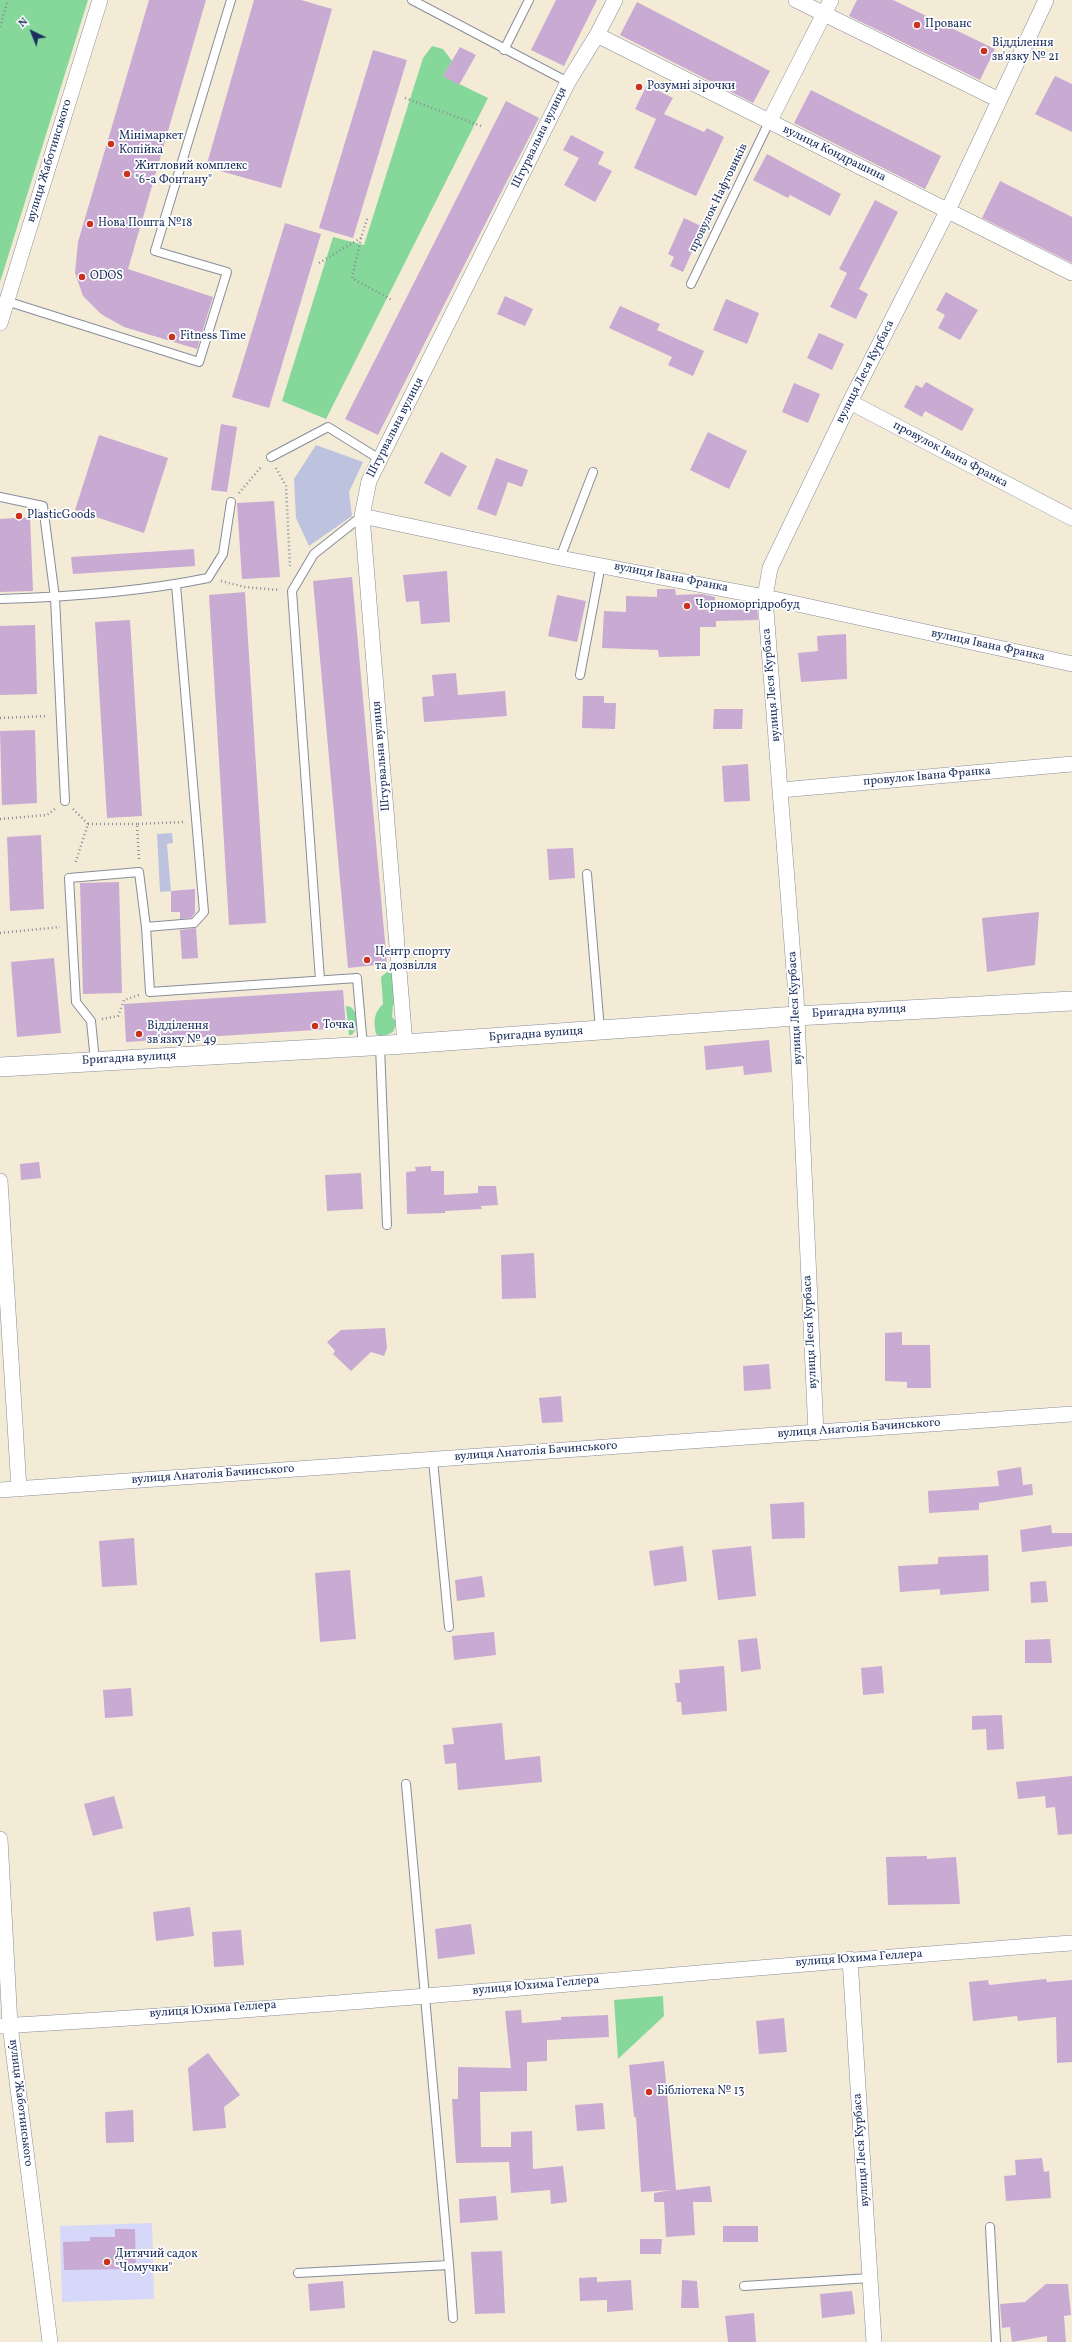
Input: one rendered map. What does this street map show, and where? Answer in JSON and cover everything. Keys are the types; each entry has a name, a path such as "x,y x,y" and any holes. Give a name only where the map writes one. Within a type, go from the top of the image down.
{"street":[{"name":"вулиця Жаботинського","path":"0,323 100,0"},
{"name":"Штурвальна вулиця","path":"405,1044 362,516 369,481 381,460 568,82 597,35 615,0"},
{"path":"796,0 999,100"},
{"path":"769,122 831,0"},
{"name":"вулиця Леся Курбаса","path":"816,1433 796,1016 781,790 765,597 770,568 850,402 947,210 1046,0"},
{"name":"вулиця Кондрашина","path":"597,35 1072,273"},
{"name":"провулок Івана Франка","path":"850,402 1072,518"},
{"name":"вулиця Івана Франка","path":"362,516 560,558 601,564 765,597 1072,664"},
{"name":"провулок Івана Франка","path":"781,790 1072,764"},
{"name":"Бригадна вулиця","path":"0,1067 405,1044 796,1016 1072,1001"},
{"path":"0,1181 19,1489"},
{"name":"вулиця Анатолія Бачинського","path":"0,1490 1072,1414"},
{"name":"вулиця Жаботинського","path":"0,1839 5,2025 50,2342"},
{"name":"вулиця Юхима Геллера","path":"5,2025 424,1995 850,1959 1072,1943"},
{"name":"вулиця Леся Курбаса","path":"850,1959 874,2342"}],"lane":[{"path":"6,301 199,362 227,272 155,250 231,0"},
{"path":"412,0 504,50 568,82"},
{"path":"504,50 529,0"},
{"name":"провулок Нафтовиків","path":"692,284 769,122"},
{"path":"271,457 328,427 381,460"},
{"path":"560,558 593,472"},
{"path":"0,497 43,506 55,598 65,801"},
{"path":"0,599 55,598 176,584 208,578 223,554 231,502"},
{"path":"320,980 292,591 314,554 362,516"},
{"path":"580,675 601,564"},
{"path":"146,927 194,923 204,912 176,584"},
{"path":"95,1061 91,1021 76,1002 69,878 139,872 146,927 150,992 357,978 371,1046 387,1225"},
{"path":"587,874 600,1030"},
{"path":"432,1460 449,1627"},
{"path":"406,1784 453,2318"},
{"path":"990,2227 996,2342"},
{"path":"298,2273 449,2265"},
{"path":"744,2286 870,2278"}],"path":[{"path":"0,27 8,0"},
{"path":"405,98 481,126"},
{"path":"368,216 361,238 352,278 392,300"},
{"path":"319,263 361,238"},
{"path":"208,578 245,587 292,591 286,486 271,457 231,502"},
{"path":"0,718 61,715"},
{"path":"0,819 47,815 65,801 88,824 196,822"},
{"path":"69,878 88,824"},
{"path":"137,824 139,872"},
{"path":"0,933 72,926"},
{"path":"91,1021 118,1016 124,1000 150,992"}],"shaded area":[{"path":"316,445 363,462 349,492 352,516 309,546 296,518 294,479"},
{"path":"172,833 173,843 167,844 171,891 160,892 157,834"},
{"name":"Дитячий садок \"Чомучки\"","path":"152,2223 154,2299 62,2302 60,2226"}],"green space":[{"path":"0,0 88,0 0,282"},
{"path":"432,46 443,49 452,61 443,76 488,98 326,419 282,401 333,237 364,245 423,58"},
{"path":"387,972 397,975 399,1004 393,1005 392,1017 397,1022 393,1032 382,1037 376,1034 375,1021 376,1014 383,1004 381,977"},
{"path":"346,1006 351,1007 356,1014 358,1021 352,1035 349,1035"},
{"path":"663,1996 664,2016 618,2059 614,2000"}],"building":[{"name":"Житловий комплекс \"6-а Фонтану\"","path":"149,0 206,0 128,269 213,297 197,349 124,327 101,314 83,296 75,273 78,242"},
{"path":"254,0 301,0 332,9 281,188 206,167"},
{"path":"556,0 597,0 564,66 531,50"},
{"path":"857,0 893,0 995,49 980,80 849,16"},
{"path":"637,2 770,71 753,103 620,35"},
{"path":"460,47 476,55 459,85 443,76"},
{"path":"373,50 407,60 353,238 319,228"},
{"path":"1055,76 1072,84 1072,132 1035,114"},
{"path":"647,85 673,98 664,114 704,132 707,128 724,137 696,196 634,168 656,119 635,109"},
{"path":"811,90 941,156 925,189 794,123"},
{"path":"506,101 539,118 378,435 345,419"},
{"path":"571,135 604,152 598,164 612,171 595,202 564,185 579,158 563,150"},
{"path":"767,154 841,194 830,216 790,195 788,198 753,180"},
{"path":"1000,181 1072,217 1072,263 982,218"},
{"path":"875,200 898,212 859,289 868,294 856,319 830,307 847,273 839,269"},
{"path":"684,218 703,227 683,272 670,266 674,257 668,254"},
{"path":"285,223 321,234 269,408 232,397"},
{"path":"946,292 978,310 960,340 938,328 945,315 936,310"},
{"path":"505,296 533,309 525,326 497,314"},
{"path":"726,299 759,313 747,344 713,330"},
{"path":"620,306 660,324 657,330 704,351 693,376 668,365 672,357 609,328"},
{"path":"819,333 844,344 832,370 807,358"},
{"path":"926,382 974,409 962,431 925,411 922,417 904,407 916,385 922,388"},
{"path":"794,383 820,394 808,423 782,412"},
{"path":"221,424 237,427 227,492 211,490"},
{"path":"708,432 747,451 729,489 690,470"},
{"path":"99,435 168,458 144,533 75,510"},
{"path":"441,452 467,466 450,497 424,483"},
{"path":"496,458 528,470 522,487 508,482 496,516 477,509"},
{"path":"274,501 280,577 242,579 237,503"},
{"path":"30,517 33,591 0,592 0,519"},
{"path":"194,549 195,566 73,574 71,557"},
{"path":"447,571 450,622 421,624 419,601 406,602 403,575"},
{"path":"352,577 387,964 348,968 313,581"},
{"path":"657,589 675,589 676,595 702,594 715,597 715,603 745,602 757,605 758,620 716,621 716,627 700,627 700,656 659,657 658,650 602,648 604,611 626,612 626,596 657,597"},
{"path":"245,592 266,923 229,925 209,595"},
{"path":"557,595 586,601 577,642 548,636"},
{"path":"130,620 142,816 107,818 95,622"},
{"path":"35,625 37,694 0,695 0,626"},
{"path":"846,634 847,679 801,682 798,653 818,651 817,636"},
{"path":"456,673 458,695 505,691 507,716 424,722 422,697 434,696 432,675"},
{"path":"583,696 604,696 604,703 616,703 615,729 582,728"},
{"path":"714,709 743,709 742,729 713,729"},
{"path":"35,730 37,803 2,805 0,731"},
{"path":"748,764 750,801 724,802 722,766"},
{"path":"41,835 44,909 10,911 7,837"},
{"path":"573,848 575,878 549,880 547,849"},
{"path":"119,882 122,993 83,994 80,883"},
{"path":"195,889 195,913 191,918 180,919 180,912 171,912 171,891"},
{"path":"1039,912 1035,965 987,972 982,918"},
{"path":"196,928 198,958 182,959 180,930"},
{"path":"54,958 61,1033 17,1037 11,962"},
{"path":"343,990 346,1028 126,1042 124,1004"},
{"path":"769,1040 772,1072 744,1075 743,1066 706,1070 704,1046"},
{"path":"39,1162 41,1178 21,1180 20,1164"},
{"path":"431,1166 431,1171 444,1171 444,1195 478,1193 478,1186 496,1186 498,1205 481,1206 482,1209 445,1211 445,1213 407,1214 406,1172 416,1171 415,1167"},
{"path":"361,1173 363,1209 327,1211 325,1175"},
{"path":"534,1253 536,1298 502,1299 501,1255"},
{"path":"385,1328 387,1348 384,1356 371,1352 351,1371 333,1354 335,1351 327,1342 341,1330"},
{"path":"902,1332 902,1345 930,1345 931,1388 907,1388 907,1382 885,1381 885,1333"},
{"path":"769,1364 771,1389 744,1391 743,1366"},
{"path":"561,1396 563,1422 542,1423 539,1398"},
{"path":"1021,1467 1023,1485 1032,1484 1033,1495 979,1503 979,1510 929,1513 928,1491 999,1486 997,1471"},
{"path":"804,1502 805,1538 772,1539 770,1504"},
{"path":"1051,1525 1052,1533 1072,1533 1072,1546 1022,1552 1020,1530"},
{"path":"134,1538 137,1585 102,1587 99,1541"},
{"path":"683,1546 687,1581 654,1586 649,1551"},
{"path":"751,1546 756,1596 718,1600 712,1550"},
{"path":"988,1555 989,1591 940,1595 940,1589 900,1592 898,1566 938,1564 938,1557"},
{"path":"350,1570 356,1639 320,1642 315,1573"},
{"path":"482,1576 485,1597 457,1601 455,1580"},
{"path":"1046,1581 1048,1602 1031,1603 1030,1582"},
{"path":"494,1632 496,1655 454,1660 452,1636"},
{"path":"757,1638 761,1669 741,1672 738,1640"},
{"path":"1050,1639 1052,1663 1025,1663 1025,1640"},
{"path":"724,1666 727,1711 682,1715 681,1702 677,1702 675,1683 680,1683 679,1670"},
{"path":"882,1666 884,1693 863,1695 861,1668"},
{"path":"131,1688 133,1716 105,1718 103,1690"},
{"path":"1002,1715 1004,1749 987,1750 986,1729 972,1730 972,1716"},
{"path":"502,1723 505,1760 540,1756 542,1782 458,1790 456,1763 445,1764 443,1745 454,1744 452,1728"},
{"path":"1072,1776 1072,1834 1058,1835 1055,1807 1046,1808 1045,1796 1018,1799 1016,1782"},
{"path":"114,1796 123,1828 93,1836 84,1804"},
{"path":"927,1856 927,1859 956,1857 960,1904 888,1905 886,1857"},
{"path":"190,1907 194,1936 156,1941 153,1912"},
{"path":"471,1924 475,1954 438,1959 435,1929"},
{"path":"241,1930 244,1965 214,1967 212,1932"},
{"path":"1046,1979 1047,1982 1072,1980 1072,2062 1057,2063 1056,2017 1018,2021 1017,2016 973,2021 969,1982 988,1980 989,1985"},
{"path":"521,2010 522,2023 561,2020 561,2017 608,2015 609,2037 547,2040 547,2061 527,2062 527,2091 480,2092 481,2147 511,2147 511,2132 532,2131 533,2169 563,2166 567,2202 551,2204 550,2190 511,2193 509,2162 456,2163 452,2099 458,2099 458,2067 511,2068 505,2011"},
{"path":"784,2018 787,2052 759,2054 756,2021"},
{"path":"208,2053 240,2095 224,2107 226,2128 193,2131 188,2068"},
{"path":"664,2061 676,2190 710,2186 712,2202 693,2202 695,2235 666,2237 664,2202 654,2202 654,2193 671,2190 641,2192 636,2117 634,2117 629,2065"},
{"path":"603,2103 605,2129 577,2131 575,2105"},
{"path":"133,2110 134,2142 106,2143 105,2112"},
{"path":"1042,2158 1044,2172 1049,2171 1051,2198 1006,2201 1004,2176 1016,2175 1015,2160"},
{"path":"496,2196 498,2220 460,2223 459,2199"},
{"path":"723,2226 758,2226 758,2242 723,2242"},
{"path":"115,2229 135,2229 136,2269 64,2270 63,2242 90,2241 90,2237 115,2237"},
{"path":"640,2239 662,2239 661,2254 640,2254"},
{"path":"502,2251 505,2313 475,2314 471,2252"},
{"path":"597,2277 597,2282 631,2280 633,2310 607,2312 607,2300 580,2301 579,2278"},
{"path":"682,2280 697,2281 699,2308 681,2308"},
{"path":"343,2281 345,2308 310,2311 308,2284"},
{"path":"1046,2284 1068,2284 1071,2315 1064,2316 1066,2342 1047,2342 1047,2336 1012,2342 1010,2327 1002,2328 1000,2304 1025,2302"},
{"path":"852,2291 855,2314 822,2318 820,2294"},
{"path":"754,2313 756,2342 728,2342 725,2316"}],"place":[{"name":"Прованс","path":"917,25"},
{"name":"Відділення зв'язку № 21","path":"984,51"},
{"name":"Розумні зірочки","path":"639,87"},
{"name":"Мінімаркет Копійка","path":"111,144"},
{"name":"Житловий комплекс \"6-а Фонтану\"","path":"127,174"},
{"name":"Нова Пошта №18","path":"90,224"},
{"name":"ODOS","path":"82,277"},
{"name":"Fitness Time","path":"172,337"},
{"name":"PlasticGoods","path":"19,516"},
{"name":"Чорноморгідробуд","path":"687,606"},
{"name":"Центр спорту та дозвілля","path":"367,960"},
{"name":"Точка","path":"315,1026"},
{"name":"Відділення зв'язку № 49","path":"139,1034"},
{"name":"Бібліотека № 13","path":"649,2092"},
{"name":"Дитячий садок \"Чомучки\"","path":"107,2262"}]}
